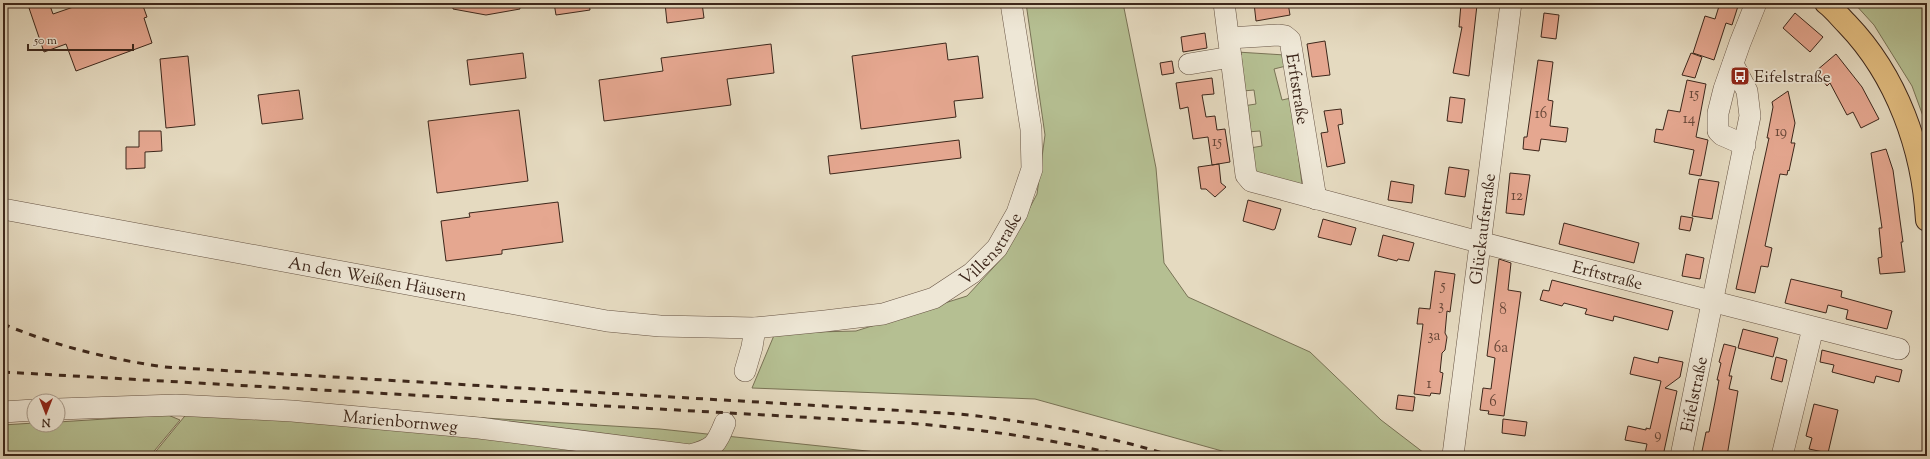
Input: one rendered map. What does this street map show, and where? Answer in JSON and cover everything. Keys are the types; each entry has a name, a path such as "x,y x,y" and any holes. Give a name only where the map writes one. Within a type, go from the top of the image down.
{"main road":[{"path":"1826,3 1858,36 1877,60 1908,123 1924,178 1927,220"}],"street":[{"name":"Villenstraße","path":"755,328 825,322 883,314 934,298 972,273 997,248 1017,213 1032,169 1031,129 1010,3"},
{"name":"Erftstraße","path":"1224,3 1246,175 1252,181 1479,242 1899,349"},
{"name":"Glückaufstraße","path":"1453,455 1479,242 1511,3"},
{"path":"1745,145 1722,135 1718,130 1718,113 1733,64 1756,3"},
{"name":"Erftstraße","path":"1189,64 1230,48 1278,35 1285,36 1290,40 1316,199"},
{"name":"Eifelstraße","path":"1681,456 1750,116 1747,91 1733,64"},
{"name":"An den Weißen Häusern","path":"3,209 607,320 660,326 755,328"},
{"path":"745,371 752,347 755,328"},
{"path":"1782,456 1813,328"},
{"name":"Marienbornweg","path":"66,409 176,405 292,411 479,428 690,455 708,450 718,439 725,422"},
{"path":"3,412 26,411"}],"green space":[{"path":"1026,3 1123,3 1156,168 1164,263 1188,297 1310,352 1381,420 1428,456 1240,456 1035,399 752,388 775,333 856,331 967,296 1005,255 1037,194 1045,135"},
{"path":"1854,3 1927,3 1927,127 1912,86 1874,25"},
{"path":"1237,52 1285,55 1286,66 1274,69 1282,100 1291,98 1302,184 1254,175 1250,148 1262,146 1260,131 1247,132 1243,106 1256,104 1254,90 1243,91"},
{"path":"198,400 660,429 914,456 152,456"},
{"path":"168,415 180,420 150,456 3,456 3,425 26,424 26,433 66,433 66,421"}],"building":[{"path":"49,3 53,14 85,3 142,3 147,17 144,18 152,43 76,71 66,44 44,52 29,8"},
{"path":"453,3 519,3 520,9 486,15 453,9"},
{"path":"554,3 589,3 590,10 556,15"},
{"path":"665,3 702,3 704,18 667,23"},
{"path":"1254,3 1288,3 1290,15 1256,21"},
{"path":"1720,3 1739,3 1732,25 1726,23 1714,60 1693,53 1705,16 1715,19"},
{"path":"1461,4 1477,5 1469,76 1453,73 1462,27 1459,27"},
{"path":"1544,13 1559,15 1556,39 1541,37"},
{"path":"1795,13 1823,37 1810,52 1783,28"},
{"path":"1205,33 1207,48 1183,52 1181,37"},
{"path":"1325,41 1330,75 1312,77 1307,44"},
{"path":"946,43 948,60 978,56 983,98 954,101 956,117 861,129 852,56"},
{"path":"771,44 774,73 727,79 731,105 604,121 599,80 663,71 661,58"},
{"path":"523,53 526,78 470,85 467,60"},
{"path":"1691,53 1702,57 1695,78 1682,75"},
{"path":"1836,54 1862,87 1879,119 1861,128 1853,112 1847,115 1830,83 1827,86 1816,71"},
{"path":"188,56 195,125 166,128 160,59"},
{"path":"1538,60 1553,62 1548,100 1553,101 1550,126 1568,128 1566,142 1541,139 1539,151 1523,149 1524,137 1527,137"},
{"path":"1172,61 1174,73 1162,75 1160,63"},
{"path":"1212,78 1214,94 1202,95 1206,117 1215,116 1217,130 1225,129 1230,162 1212,165 1208,137 1193,139 1188,107 1180,109 1176,83"},
{"path":"1687,80 1706,84 1696,137 1708,140 1701,176 1689,174 1694,150 1654,142 1656,129 1663,130 1668,110 1680,112"},
{"path":"299,90 303,119 262,124 258,95"},
{"path":"1788,91 1795,123 1791,143 1795,143 1789,171 1788,170 1787,175 1780,174 1765,246 1772,248 1768,267 1761,266 1755,293 1736,289 1769,138 1767,138 1773,107 1772,102"},
{"path":"1450,97 1465,99 1462,123 1447,121"},
{"path":"1341,109 1343,124 1338,125 1345,163 1327,167 1321,133 1328,132 1324,111"},
{"path":"519,110 528,181 437,193 428,121"},
{"path":"139,131 161,131 162,151 145,152 145,168 126,169 126,147 139,147"},
{"path":"959,140 961,158 830,174 828,156"},
{"path":"1886,149 1893,170 1903,242 1901,242 1905,272 1880,274 1878,258 1882,257 1879,228 1882,228 1871,153"},
{"path":"1219,164 1221,183 1226,187 1215,197 1206,189 1201,189 1198,167"},
{"path":"1449,167 1469,170 1465,197 1445,194"},
{"path":"1510,173 1530,175 1524,215 1506,213"},
{"path":"1699,179 1719,182 1712,219 1692,216"},
{"path":"1391,181 1414,185 1412,203 1388,200"},
{"path":"1248,200 1281,209 1275,229 1273,230 1243,221"},
{"path":"558,202 563,242 502,250 502,254 446,261 441,221 470,217 469,213"},
{"path":"1681,216 1693,218 1690,231 1679,229"},
{"path":"1323,219 1356,228 1351,245 1318,237"},
{"path":"1564,223 1639,243 1634,263 1559,244"},
{"path":"1383,235 1414,243 1409,261 1398,259 1397,261 1378,256"},
{"path":"1686,254 1704,258 1700,279 1682,276"},
{"path":"1499,259 1511,263 1508,290 1521,292 1504,416 1488,414 1489,411 1480,410 1483,388 1491,389 1495,358 1487,356"},
{"path":"1435,271 1455,274 1450,312 1447,311 1445,333 1447,337 1445,350 1442,353 1440,372 1443,373 1440,394 1431,393 1430,396 1414,394 1423,324 1417,324 1419,308 1430,309"},
{"path":"1791,279 1842,291 1841,297 1892,311 1887,329 1846,319 1848,310 1828,305 1826,313 1785,303"},
{"path":"1552,280 1673,311 1668,330 1614,316 1613,321 1585,314 1587,309 1564,303 1562,306 1540,300 1543,290 1549,291"},
{"path":"1743,329 1778,338 1773,357 1738,348"},
{"path":"1724,344 1736,347 1729,376 1732,376 1729,389 1738,391 1727,456 1701,456 1706,432 1709,432 1719,380 1717,380 1721,363 1719,362"},
{"path":"1822,350 1902,370 1899,382 1876,376 1874,383 1832,372 1834,365 1820,362"},
{"path":"1634,357 1658,363 1659,357 1683,362 1680,377 1665,388 1677,391 1663,456 1645,453 1647,444 1625,440 1628,426 1646,430 1646,428 1650,429 1661,381 1630,374"},
{"path":"1776,357 1787,360 1782,382 1771,379"},
{"path":"1398,395 1415,397 1413,411 1396,409"},
{"path":"1814,404 1838,410 1828,453 1809,449 1812,438 1806,436"},
{"path":"1503,419 1527,422 1525,436 1502,433"}],"railway":[{"path":"3,324 43,339 82,351 165,367 960,414 1014,421 1094,435 1172,456"},
{"path":"3,372 907,423 1016,435 1124,456"}],"place":[{"name":"Eifelstraße","path":"1740,76"}]}
